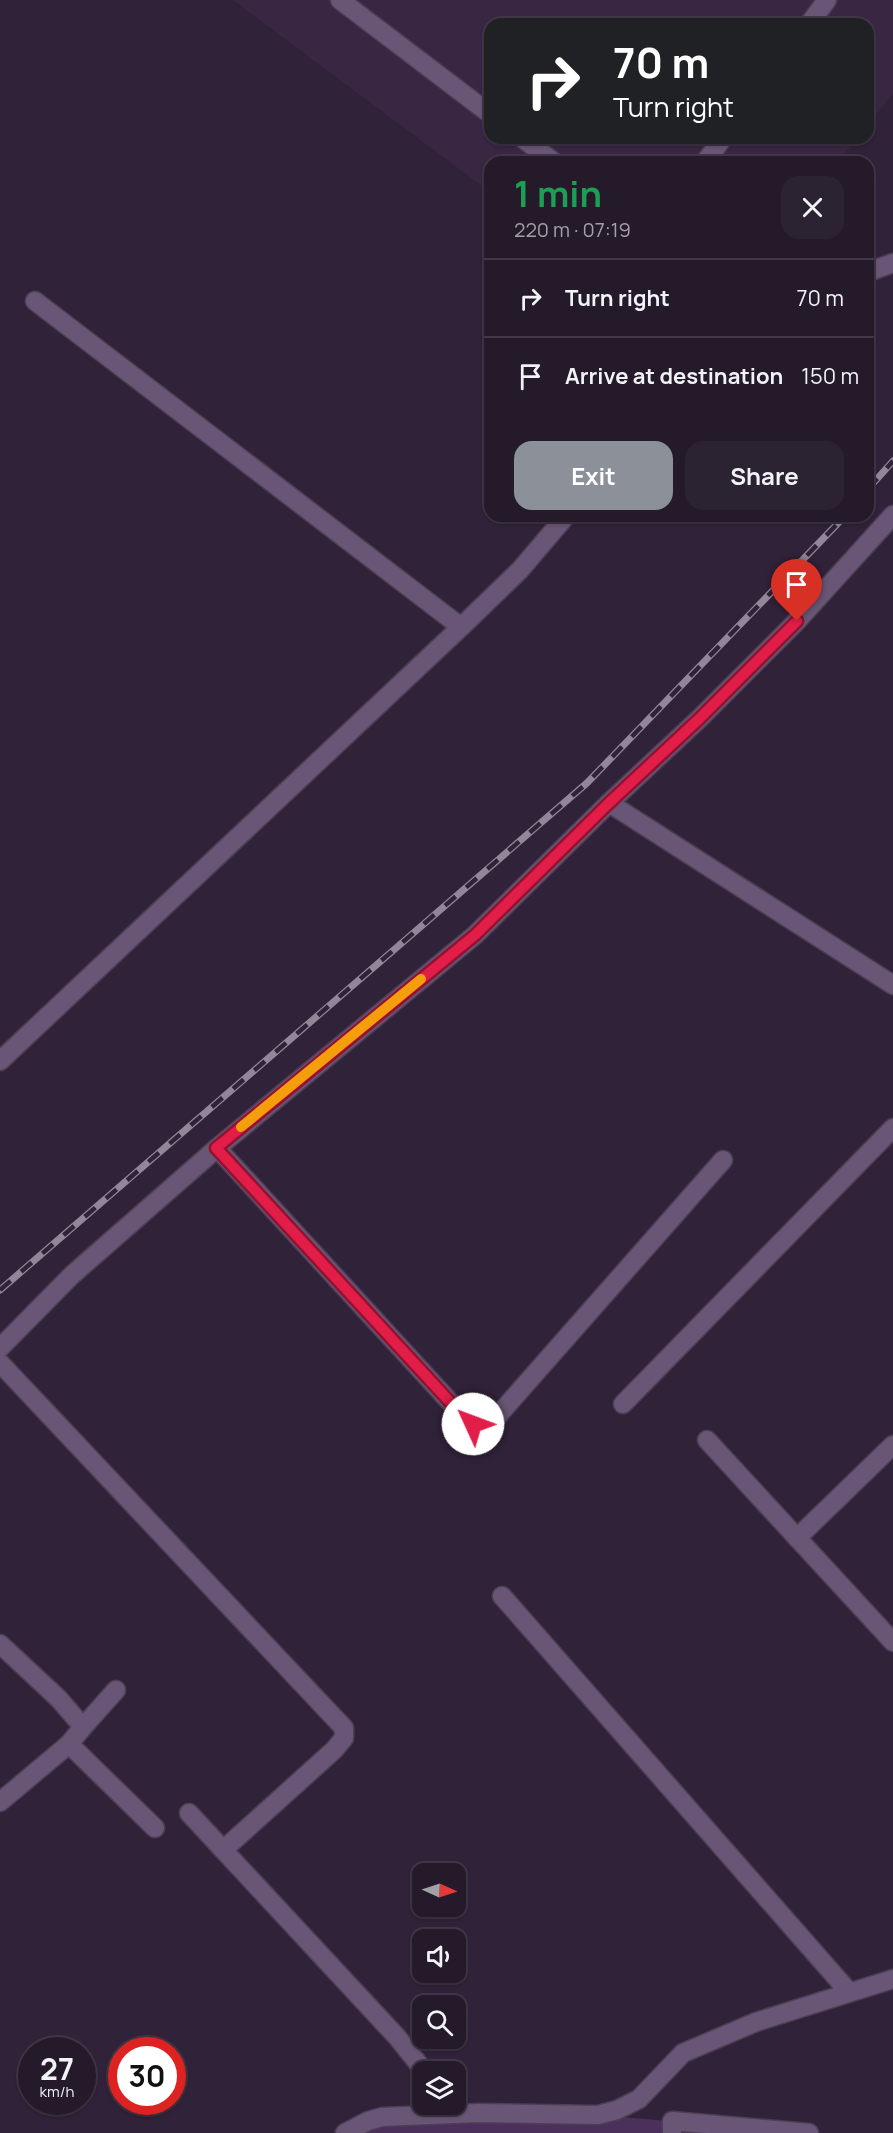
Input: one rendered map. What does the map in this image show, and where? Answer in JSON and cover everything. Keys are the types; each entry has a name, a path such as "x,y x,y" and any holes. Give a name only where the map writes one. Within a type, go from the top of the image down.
{"street":[{"path":"340,0 484,109"},
{"path":"814,18 827,0"},
{"path":"530,144 546,156"},
{"path":"874,270 893,263"},
{"path":"34,301 461,627"},
{"path":"0,1347 72,1275 216,1148 475,935 797,621 893,515"},
{"path":"0,1061 461,627 520,570 561,522"},
{"path":"609,803 893,985"},
{"path":"623,1404 893,1128"},
{"path":"216,1148 450,1402 473,1424 483,1426 495,1419 723,1160"},
{"path":"0,1363 345,1728 344,1738 334,1750 224,1850"},
{"path":"707,1440 893,1642"},
{"path":"797,1538 893,1445"},
{"path":"502,1596 849,1992"},
{"path":"0,1644 59,1699 82,1727"},
{"path":"0,1802 69,1744 116,1690"},
{"path":"69,1744 155,1828"},
{"path":"189,1813 397,2037 416,2061"},
{"path":"466,2109 598,2115 617,2110 639,2099 683,2053 756,2022 893,1979"},
{"path":"345,2133 368,2121 412,2114"},
{"path":"672,2133 672,2121 810,2133"}],"shaded area":[{"path":"233,0 893,0 893,93 874,118 874,18 484,18 484,144 852,144 843,156 484,156 484,188"},
{"path":"598,2115 809,2133 350,2133 350,2129"}],"railway":[{"path":"874,482 893,461"},
{"path":"0,1290 587,783 839,522"}],"slow traffic":[{"path":"241,1127 421,979"}],"route":[{"path":"473,1424 450,1402 216,1148 475,935 797,621"}]}
